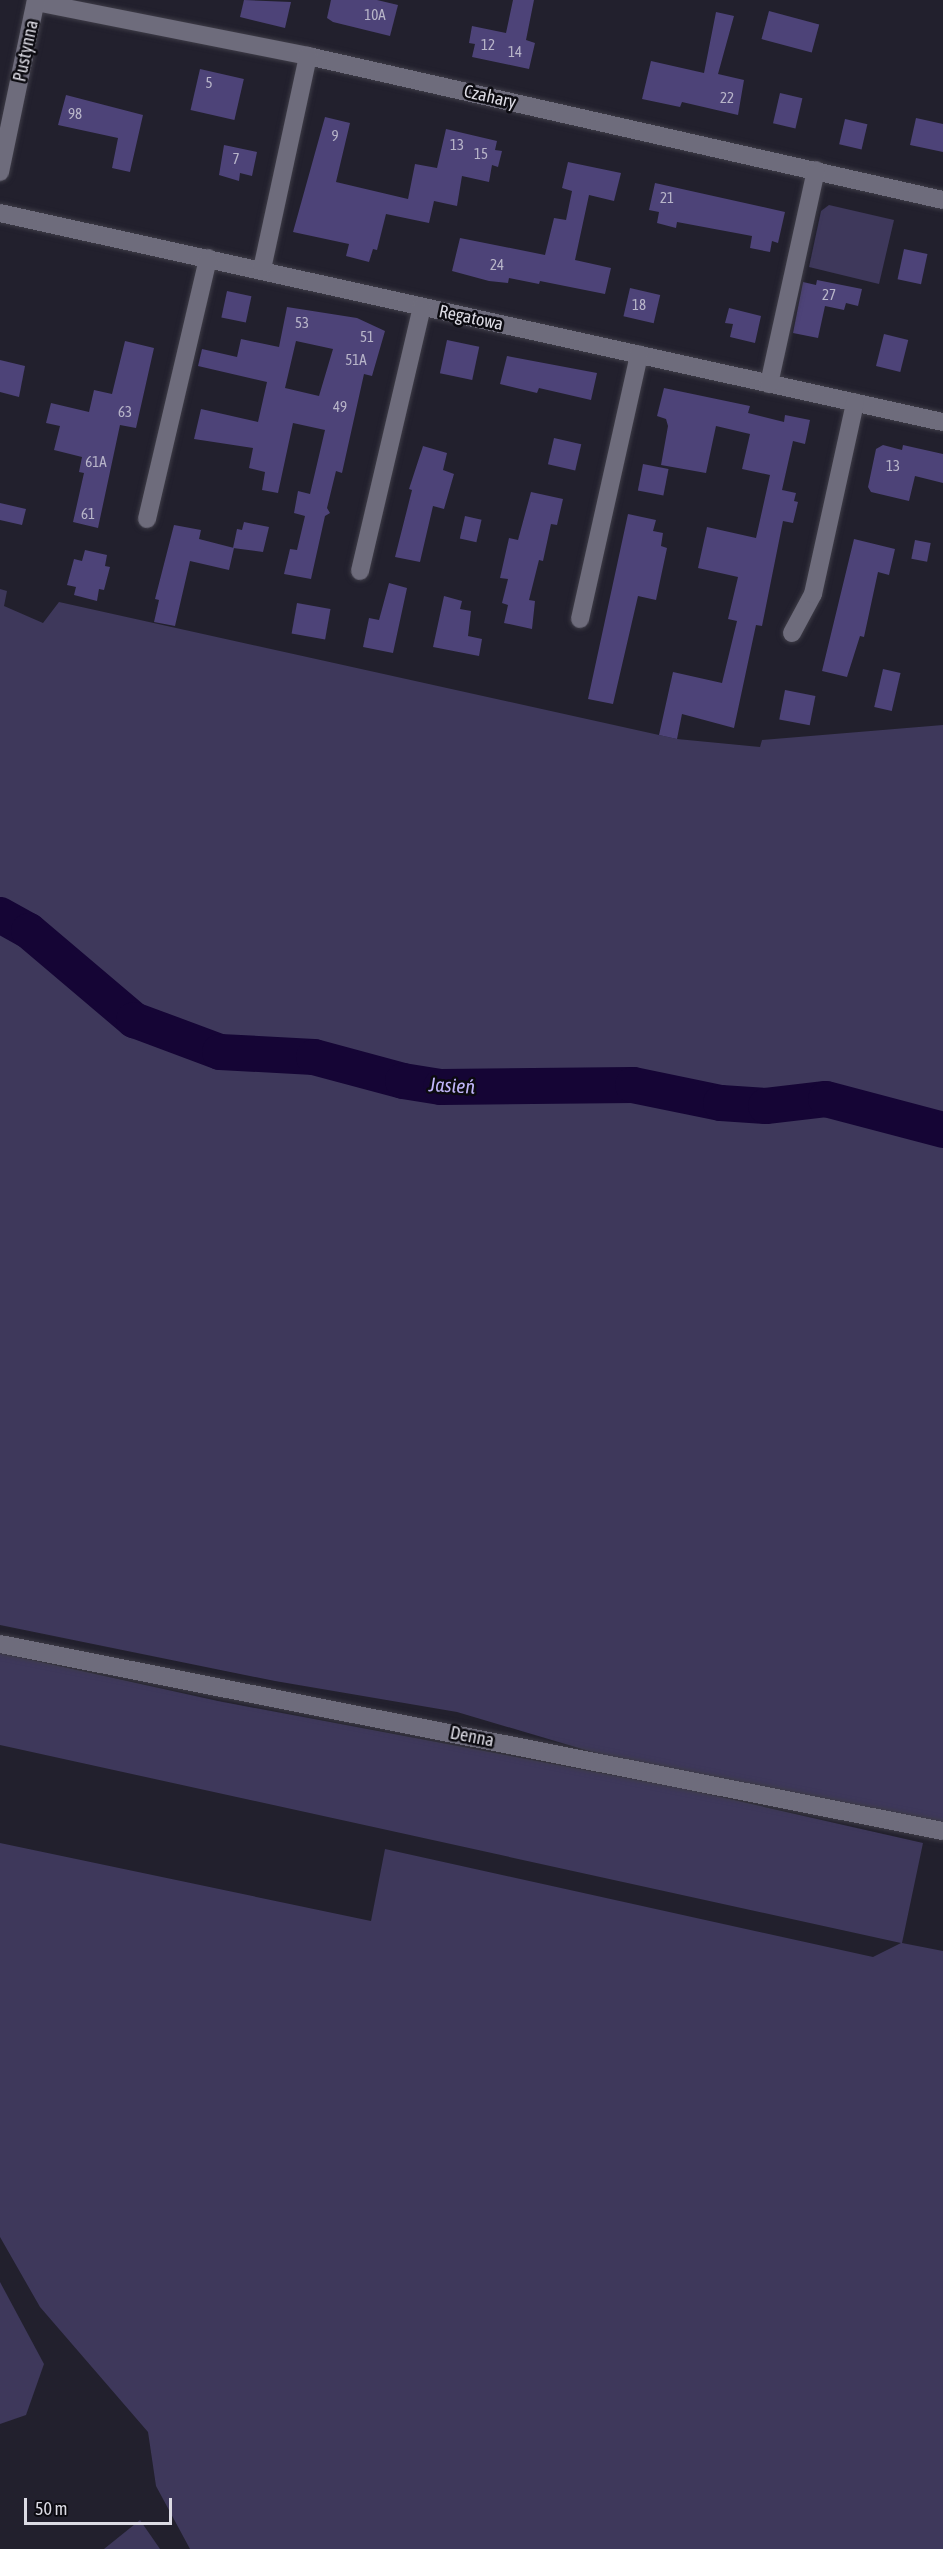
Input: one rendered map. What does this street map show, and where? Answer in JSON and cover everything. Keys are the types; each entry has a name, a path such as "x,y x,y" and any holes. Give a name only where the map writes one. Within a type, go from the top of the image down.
{"street":[{"name":"Czahary","path":"36,1 308,56 943,200"},
{"name":"Pustynna","path":"0,172 36,1"},
{"path":"262,269 308,56"},
{"path":"769,384 816,170"},
{"name":"Regatowa","path":"0,213 262,269 422,307 943,422"},
{"path":"147,519 208,258"},
{"path":"360,571 422,307"},
{"path":"580,619 639,354"},
{"path":"792,633 813,594 855,404"},
{"name":"Denna","path":"0,1644 943,1831"}],"shaded area":[{"path":"829,205 894,220 879,284 809,267 821,211"},
{"path":"0,589 7,591 4,606 43,623 59,602 677,739 760,747 762,740 943,725 943,1829 673,1776 457,1712 275,1681 0,1625"},
{"path":"0,1653 218,1701 681,1788 923,1843 902,1943 943,1951 943,2549 190,2549 156,2486 148,2432 40,2307 0,2237 0,1843 371,1921 385,1849 873,1957 901,1943 0,1745"},
{"path":"0,2282 44,2364 26,2415 0,2424"},
{"path":"140,2520 160,2549 104,2549"}],"building":[{"path":"244,0 291,2 285,28 240,17"},
{"path":"331,0 377,0 398,5 390,36 333,22 327,18"},
{"path":"513,0 534,0 526,40 535,43 529,69 472,57 475,44 469,43 472,26 506,33"},
{"path":"769,11 819,24 812,52 761,39"},
{"path":"716,12 734,16 718,74 744,80 738,115 682,102 680,107 642,99 651,61 704,73"},
{"path":"200,69 244,79 234,120 191,110"},
{"path":"780,93 802,98 795,128 773,123"},
{"path":"66,95 143,115 130,172 112,168 118,138 58,125"},
{"path":"325,117 350,123 336,182 408,199 415,164 437,168 446,129 497,141 495,150 502,151 498,167 492,165 489,182 462,176 457,206 434,201 429,223 386,214 377,250 373,249 369,262 346,256 349,244 293,232"},
{"path":"916,118 943,124 943,152 910,145"},
{"path":"845,119 867,124 862,150 839,144"},
{"path":"224,145 257,152 252,176 240,173 239,181 219,175"},
{"path":"568,162 621,173 614,201 589,195 575,260 611,268 605,294 540,281 539,284 509,278 508,283 489,281 452,271 460,238 545,255 554,218 566,220 572,191 562,188"},
{"path":"655,183 785,212 778,243 772,241 770,252 750,248 752,236 677,222 676,228 657,223 659,212 649,210"},
{"path":"904,249 927,254 921,284 898,279"},
{"path":"817,280 862,289 858,306 846,303 844,310 825,306 818,338 793,333 803,282 816,285"},
{"path":"630,288 660,295 654,323 623,316"},
{"path":"227,291 251,296 246,323 221,317"},
{"path":"287,307 357,318 385,331 372,376 364,374 342,473 336,471 327,508 330,513 325,516 311,579 284,574 290,549 297,550 305,516 294,513 298,491 310,494 325,430 293,423 278,493 262,490 265,472 249,468 253,448 194,439 201,409 258,422 267,382 198,366 202,349 237,357 241,339 279,347","holes":["296,341 333,349 319,396 285,388"]},
{"path":"729,308 761,316 755,343 730,337 733,324 725,323"},
{"path":"884,334 908,340 900,372 876,366"},
{"path":"447,340 479,347 472,380 440,373"},
{"path":"125,341 154,348 136,428 120,425 98,528 73,522 84,473 79,472 82,457 54,450 60,426 46,423 51,403 89,412 94,390 112,394"},
{"path":"507,356 597,373 591,400 539,388 537,393 500,384"},
{"path":"0,360 25,366 19,397 0,392"},
{"path":"664,388 750,406 748,413 784,422 785,415 810,420 805,444 793,441 782,490 796,493 794,501 798,502 793,523 783,521 762,626 756,625 734,728 682,714 677,739 659,735 673,672 722,683 737,621 728,619 738,577 698,568 707,527 756,538 770,475 742,469 750,434 716,426 706,473 661,465 668,426 666,419 657,416"},
{"path":"554,438 581,444 575,471 548,464"},
{"path":"883,445 902,450 903,445 943,454 943,483 915,476 909,501 871,492 868,487 876,449"},
{"path":"423,446 447,453 443,470 454,474 444,509 433,506 420,562 395,557 412,490 409,489"},
{"path":"643,464 669,469 663,495 638,491"},
{"path":"531,492 563,499 557,525 551,524 543,561 539,560 529,600 535,601 532,629 504,623 508,605 502,603 508,579 500,578 509,538 518,540"},
{"path":"0,503 26,509 22,525 0,520"},
{"path":"628,514 656,520 653,531 663,533 661,546 667,548 656,600 638,596 613,704 588,699"},
{"path":"465,516 482,520 476,542 460,538"},
{"path":"244,522 269,527 263,552 233,548 237,529 242,530"},
{"path":"174,525 201,530 199,539 234,548 229,570 190,561 175,626 154,622 159,600 155,599"},
{"path":"854,539 895,549 889,575 878,572 864,637 860,636 847,677 822,671"},
{"path":"915,540 931,543 927,562 911,559"},
{"path":"85,550 107,555 105,566 110,567 104,590 99,589 97,601 74,595 76,587 67,585 74,559 82,561"},
{"path":"389,583 407,588 393,653 363,647 369,618 379,620"},
{"path":"444,596 462,601 460,609 471,611 468,636 482,639 479,656 433,647"},
{"path":"297,603 330,609 325,639 292,634"},
{"path":"883,669 901,673 892,711 874,707"},
{"path":"785,690 815,696 810,725 779,719"}],"waterway":[{"name":"Jasień","path":"0,915 29,931 134,1020 220,1052 314,1057 403,1081 441,1087 633,1085 721,1103 766,1106 826,1099 943,1130"}]}
